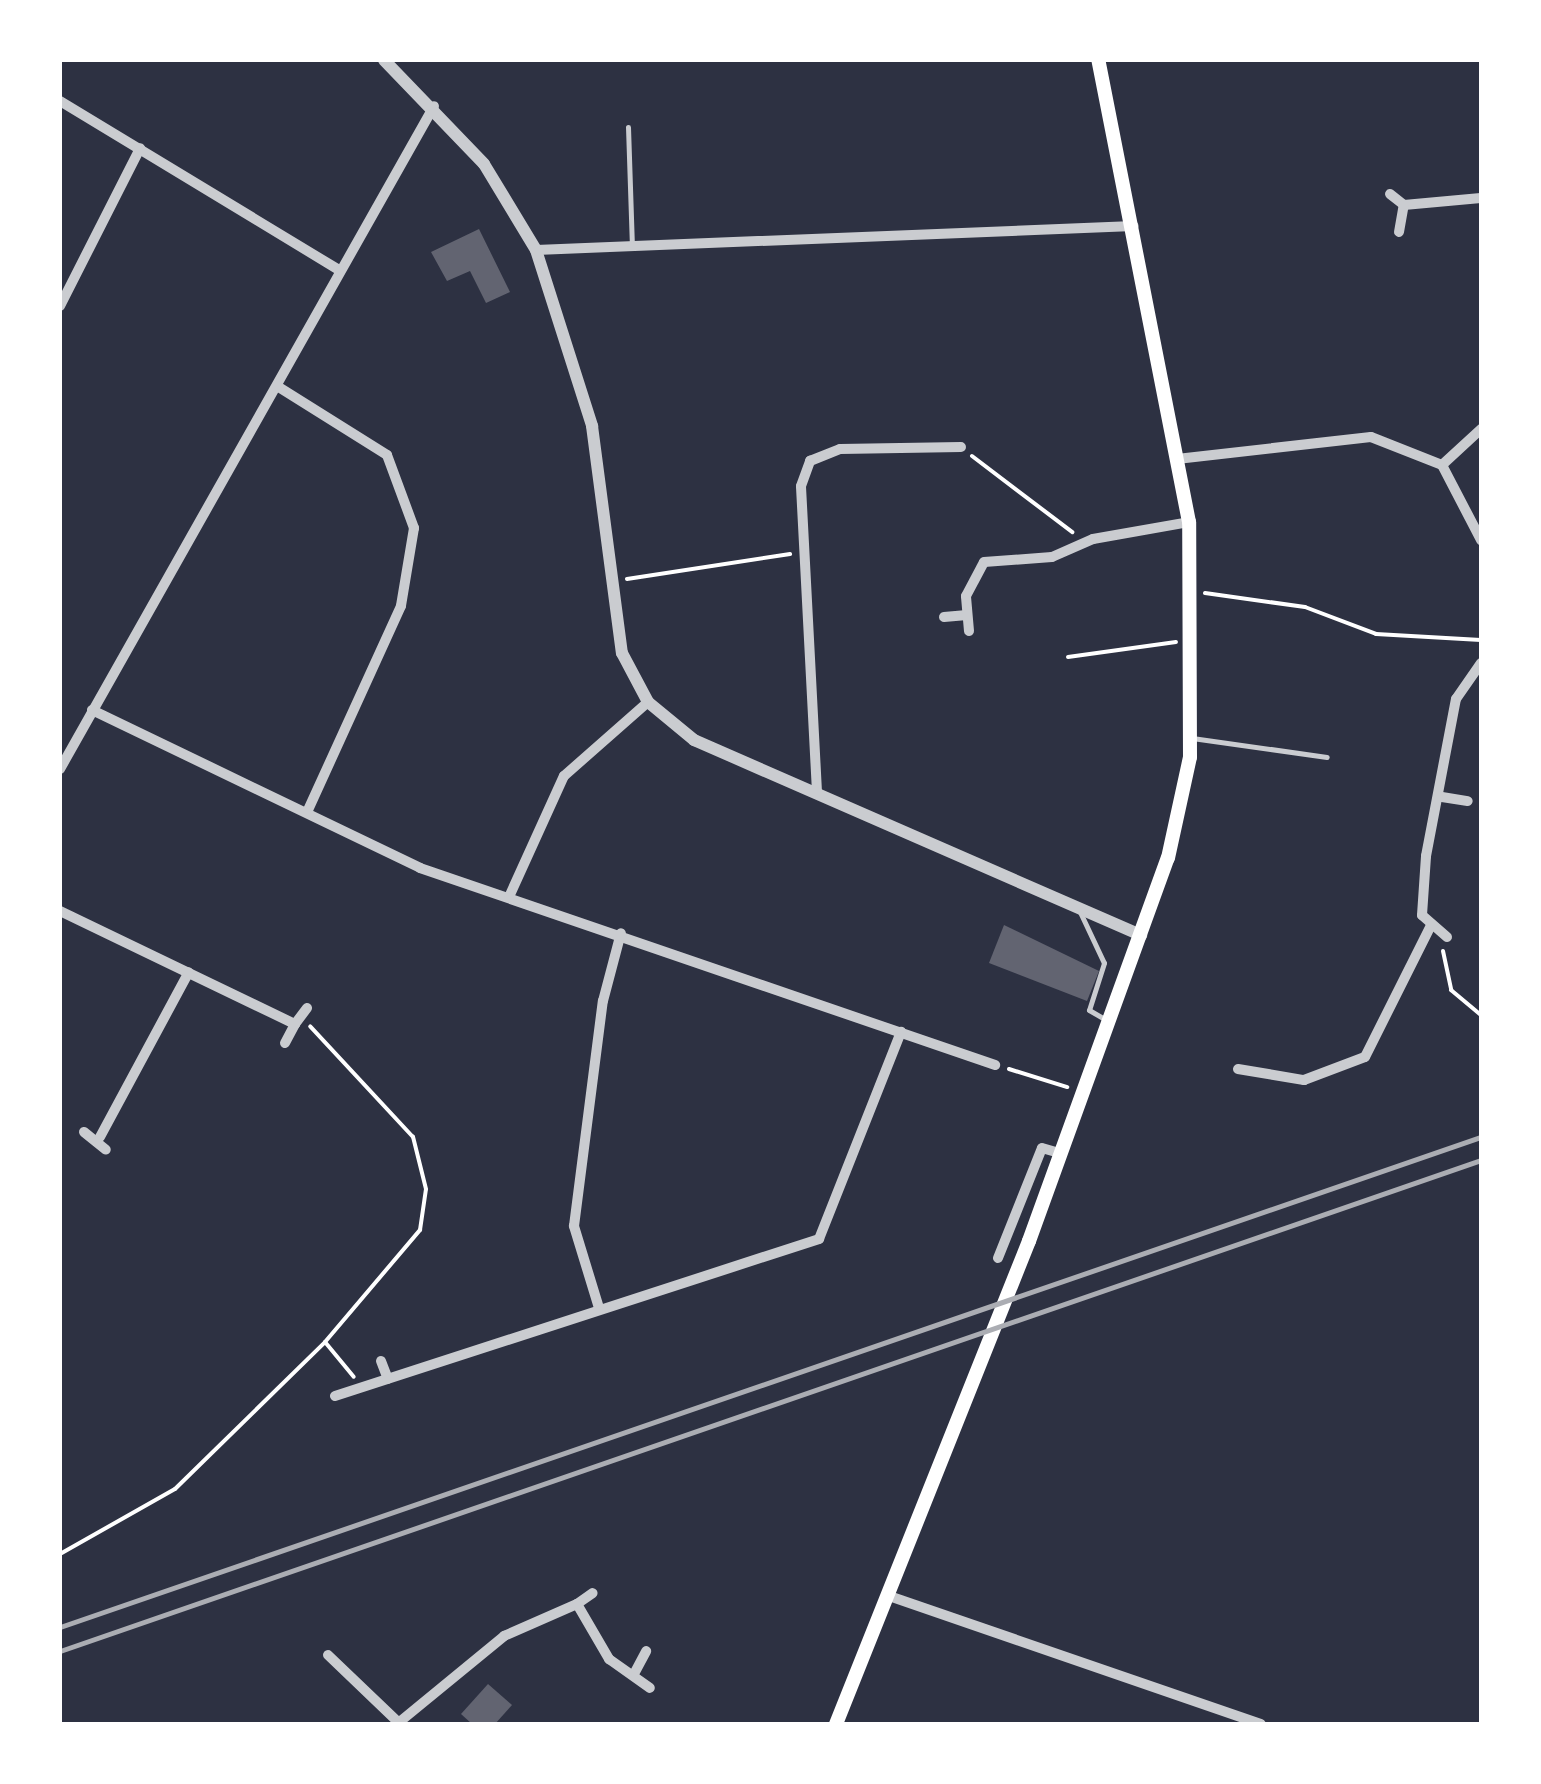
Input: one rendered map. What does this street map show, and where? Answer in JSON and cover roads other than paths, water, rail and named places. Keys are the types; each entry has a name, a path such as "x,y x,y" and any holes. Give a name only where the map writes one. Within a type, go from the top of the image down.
{"main road":[{"path":"836,1724 892,1597 980,1374 1141,935 1191,738 1196,593 1189,522 1134,226 1098,60"}],"street":[{"path":"384,60 434,106 484,164 536,250 592,426 622,653 648,702 694,740 1141,935"},
{"path":"60,101 339,270"},
{"path":"60,769 434,106"},
{"path":"60,306 140,148"},
{"path":"1390,194 1404,206 1481,198"},
{"path":"1399,232 1404,206"},
{"path":"536,250 1134,226"},
{"path":"277,386 386,455 414,528 401,606 308,812"},
{"path":"1442,465 1481,429"},
{"path":"1177,459 1372,437 1442,465 1481,540"},
{"path":"817,792 801,486 810,461 840,450 961,447"},
{"path":"969,631 969,584 984,562 1052,557 1093,539 1189,522"},
{"path":"944,617 967,615"},
{"path":"1447,937 1422,915 1426,856 1442,797 1456,699 1481,662"},
{"path":"508,897 564,776 648,702"},
{"path":"92,710 308,812 508,897 995,1064"},
{"path":"1442,797 1468,801"},
{"path":"60,911 295,1024"},
{"path":"1238,1069 1304,1080 1365,1057 1431,925"},
{"path":"599,1308 574,1226 622,933"},
{"path":"100,1137 189,972"},
{"path":"285,1043 306,1008"},
{"path":"334,1396 819,1239 901,1032"},
{"path":"84,1132 100,1137 106,1150"},
{"path":"998,1258 1042,1148 1059,1152"},
{"path":"381,1361 388,1379"},
{"path":"328,1655 398,1723 504,1636 594,1593"},
{"path":"892,1597 1261,1724"},
{"path":"577,1604 609,1660 650,1688"},
{"path":"634,1674 646,1652"}],"lane":[{"path":"628,127 632,246"},
{"path":"1191,738 1327,757"},
{"path":"1082,907 1080,927 1104,962 1089,1010 1109,1021"}],"railway":[{"path":"60,1627 1481,1137"},
{"path":"60,1651 1481,1160"}]}
